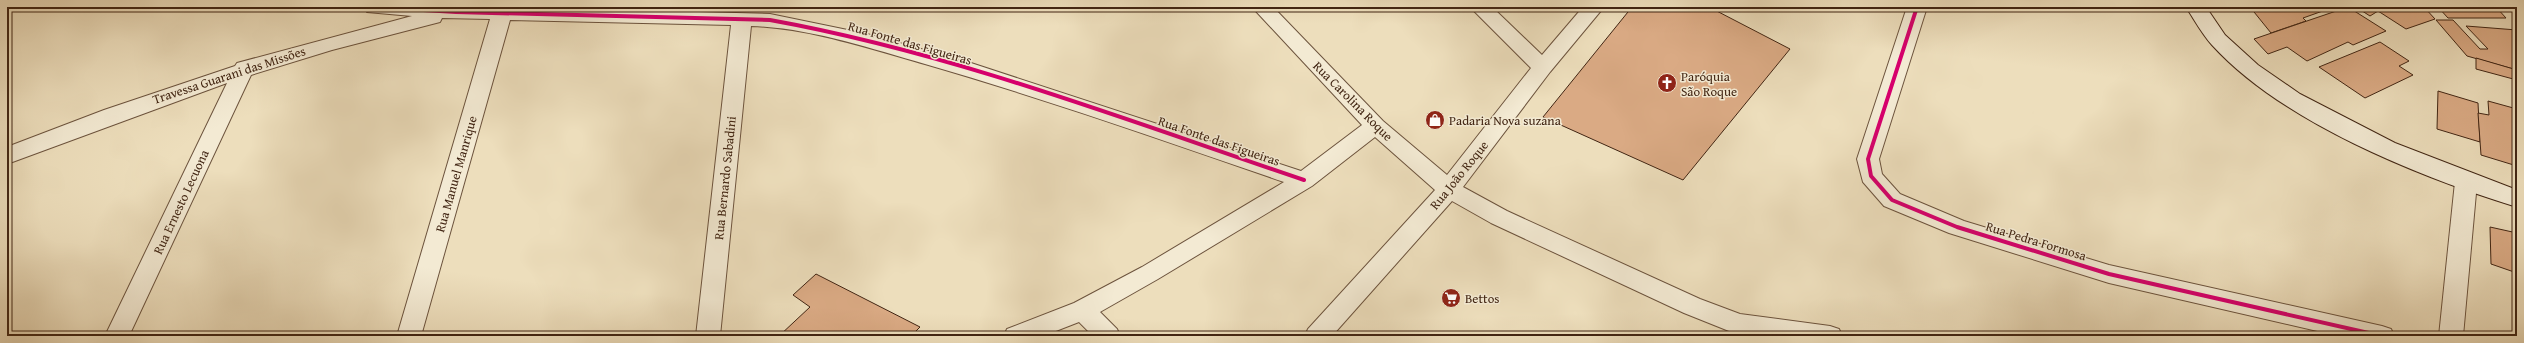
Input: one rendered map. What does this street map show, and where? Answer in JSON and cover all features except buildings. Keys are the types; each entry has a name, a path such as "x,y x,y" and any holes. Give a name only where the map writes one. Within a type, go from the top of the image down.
{"street":[{"name":"Rua Fonte das Figueiras","path":"374,7 456,12 770,20 815,27 864,39 1038,90 1304,180"},
{"name":"Rua Carolina Roque","path":"1262,7 1375,126 1449,189 1499,217 1738,324 1830,336"},
{"path":"1480,7 1543,67"},
{"name":"Rua João Roque","path":"1317,336 1449,189 1543,67 1594,7"},
{"name":"Rua Pedra Formosa","path":"1917,7 1868,159 1871,176 1881,190 1892,200 1956,227 2109,274 2382,336"},
{"path":"2196,7 2214,34 2238,59 2271,85 2371,141 2466,182 2517,199"},
{"name":"Travessa Guarani das Missões","path":"7,156 88,123 244,68 352,36 456,12"},
{"name":"Rua Manuel Manrique","path":"409,336 502,12"},
{"name":"Rua Bernardo Sabadini","path":"708,336 742,19"},
{"name":"Rua Ernesto Lecuona","path":"117,336 244,68"},
{"path":"1016,336 1084,310 1150,273 1304,180 1375,126"},
{"path":"2451,336 2466,182"},
{"path":"1084,310 1108,336"}],"cycle path":[{"path":"374,7 456,12 770,20 795,24 891,47 1007,81 1134,122 1304,180"},
{"path":"1917,7 1868,159 1871,176 1881,190 1892,200 1957,227 2109,274 2382,336"}],"place":[{"name":"Paróquia São Roque","path":"1667,83"},
{"name":"Padaria Nova suzana","path":"1435,120"},
{"name":"Bettos","path":"1451,298"}]}
